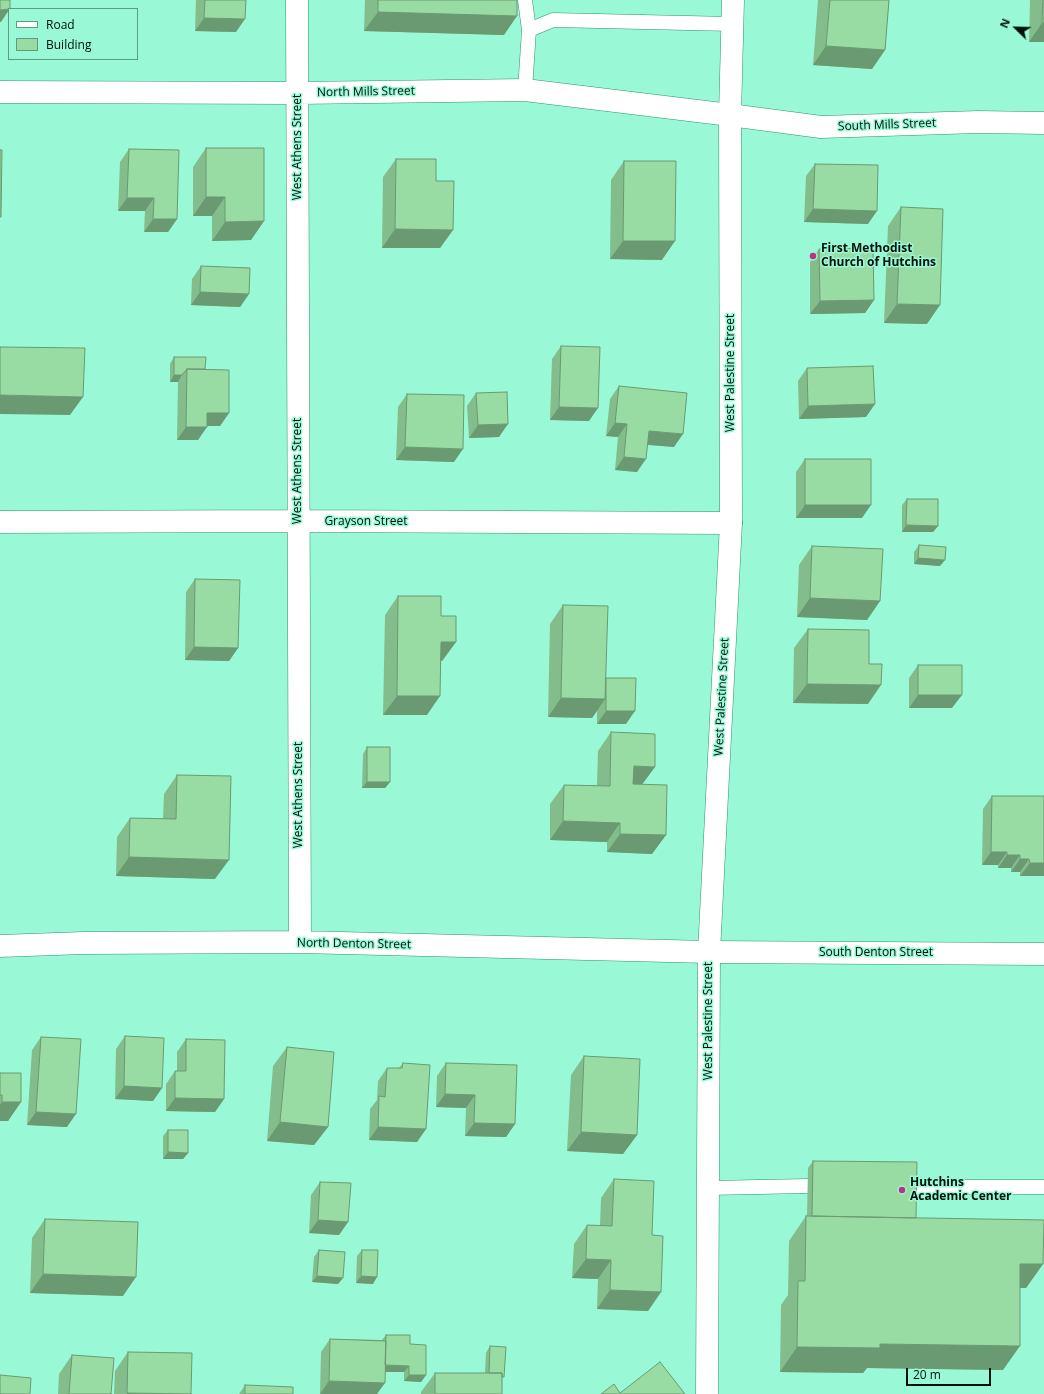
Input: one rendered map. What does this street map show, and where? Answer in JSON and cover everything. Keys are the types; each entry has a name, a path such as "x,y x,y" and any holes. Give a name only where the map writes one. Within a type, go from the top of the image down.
{"street":[{"name":"West Athens Street","path":"297,0 300,942"},
{"name":"West Palestine Street","path":"707,1394 709,952 731,523 730,115 733,0"},
{"name":"North Mills Street","path":"0,92 298,93 525,90 730,115"},
{"name":"South Mills Street","path":"730,115 822,128 978,122 1044,123"},
{"name":"Grayson Street","path":"0,522 298,521 731,523"},
{"name":"North Denton Street","path":"0,946 83,943 300,942 709,952"},
{"name":"South Denton Street","path":"709,952 1044,954"}],"lane":[{"path":"525,0 529,30 525,90"},
{"path":"529,30 553,20 732,24"},
{"path":"708,1188 808,1186"},
{"path":"912,1188 1044,1187"}],"building":[{"path":"0,0 10,0 10,8 0,10"},
{"path":"205,0 246,0 245,19 204,18"},
{"path":"378,0 517,0 517,16 378,12"},
{"path":"830,0 889,0 885,50 826,46"},
{"path":"1043,0 1044,23 1042,23"},
{"path":"206,148 264,148 264,221 225,222 225,197 206,197"},
{"path":"129,149 179,150 177,219 153,219 154,198 127,198"},
{"path":"0,150 2,150 1,217 0,217"},
{"path":"396,159 436,159 436,181 454,181 453,230 395,229"},
{"path":"624,161 676,161 675,241 623,241"},
{"path":"815,164 878,165 877,211 813,209"},
{"path":"901,207 943,209 940,305 897,304"},
{"path":"873,248 874,300 820,301 819,249"},
{"path":"201,266 250,268 249,294 200,292"},
{"path":"561,346 600,347 598,408 559,407"},
{"path":"0,347 85,348 83,397 0,395"},
{"path":"174,357 206,357 205,369 187,369 182,375 174,375"},
{"path":"873,366 875,404 808,406 807,368"},
{"path":"187,369 229,370 229,413 207,413 207,427 186,427"},
{"path":"619,386 687,393 683,434 649,431 646,459 624,457 627,424 615,423"},
{"path":"507,392 508,424 478,425 476,393"},
{"path":"407,394 464,395 463,449 405,447"},
{"path":"805,459 871,459 871,505 805,505"},
{"path":"907,499 938,499 938,526 906,525"},
{"path":"919,545 946,547 945,560 918,558"},
{"path":"812,546 883,549 880,601 810,598"},
{"path":"195,579 240,580 238,648 194,647"},
{"path":"398,596 441,596 441,616 456,616 456,642 441,642 440,696 397,696"},
{"path":"563,605 608,606 605,699 561,698"},
{"path":"808,629 869,630 869,664 882,664 881,685 807,684"},
{"path":"918,665 962,665 962,695 918,695"},
{"path":"606,678 636,678 635,711 606,711"},
{"path":"611,732 655,734 655,767 634,766 633,784 667,785 666,835 620,834 620,823 563,821 564,785 610,786"},
{"path":"367,747 390,747 390,782 367,782"},
{"path":"177,775 231,776 229,860 129,857 130,818 176,819"},
{"path":"992,796 1044,796 1044,863 1030,863 1029,859 1020,859 1020,855 1007,855 1007,852 991,852"},
{"path":"125,1036 164,1038 162,1088 124,1086"},
{"path":"41,1037 81,1039 76,1114 36,1112"},
{"path":"186,1039 225,1040 224,1099 175,1098 175,1071 186,1071"},
{"path":"287,1047 334,1052 328,1127 280,1122"},
{"path":"584,1056 640,1059 637,1135 581,1132"},
{"path":"403,1063 430,1065 426,1129 378,1127 379,1096 385,1097 387,1068 402,1068"},
{"path":"446,1063 517,1065 515,1124 474,1123 475,1095 445,1094"},
{"path":"0,1073 21,1073 21,1102 2,1102 2,1095 0,1095"},
{"path":"168,1130 188,1130 188,1153 168,1152"},
{"path":"813,1161 917,1162 916,1218 812,1216"},
{"path":"614,1179 654,1181 652,1235 663,1236 661,1292 610,1290 611,1260 586,1259 587,1225 612,1226"},
{"path":"320,1182 351,1183 348,1222 318,1220"},
{"path":"806,1216 1044,1220 1043,1264 1020,1264 1020,1346 880,1344 880,1348 797,1347 798,1281 805,1281"},
{"path":"45,1219 138,1222 136,1277 43,1274"},
{"path":"319,1250 345,1252 343,1278 317,1276"},
{"path":"362,1250 378,1250 377,1277 361,1276"},
{"path":"386,1335 410,1335 410,1344 426,1345 426,1375 409,1375 409,1366 385,1365"},
{"path":"330,1339 386,1341 385,1383 329,1381"},
{"path":"490,1346 506,1347 504,1377 502,1377 502,1373 489,1373"},
{"path":"128,1352 192,1353 191,1394 127,1393"},
{"path":"72,1355 114,1358 111,1394 69,1394"},
{"path":"660,1362 685,1394 601,1394 614,1384 620,1393"},
{"path":"435,1373 502,1373 502,1394 435,1394"},
{"path":"0,1375 31,1378 30,1394 0,1394"},
{"path":"245,1385 293,1387 293,1394 245,1394"}],"place":[{"name":"First Methodist Church of Hutchins","path":"813,256"},
{"name":"Hutchins Academic Center","path":"902,1190"}]}
